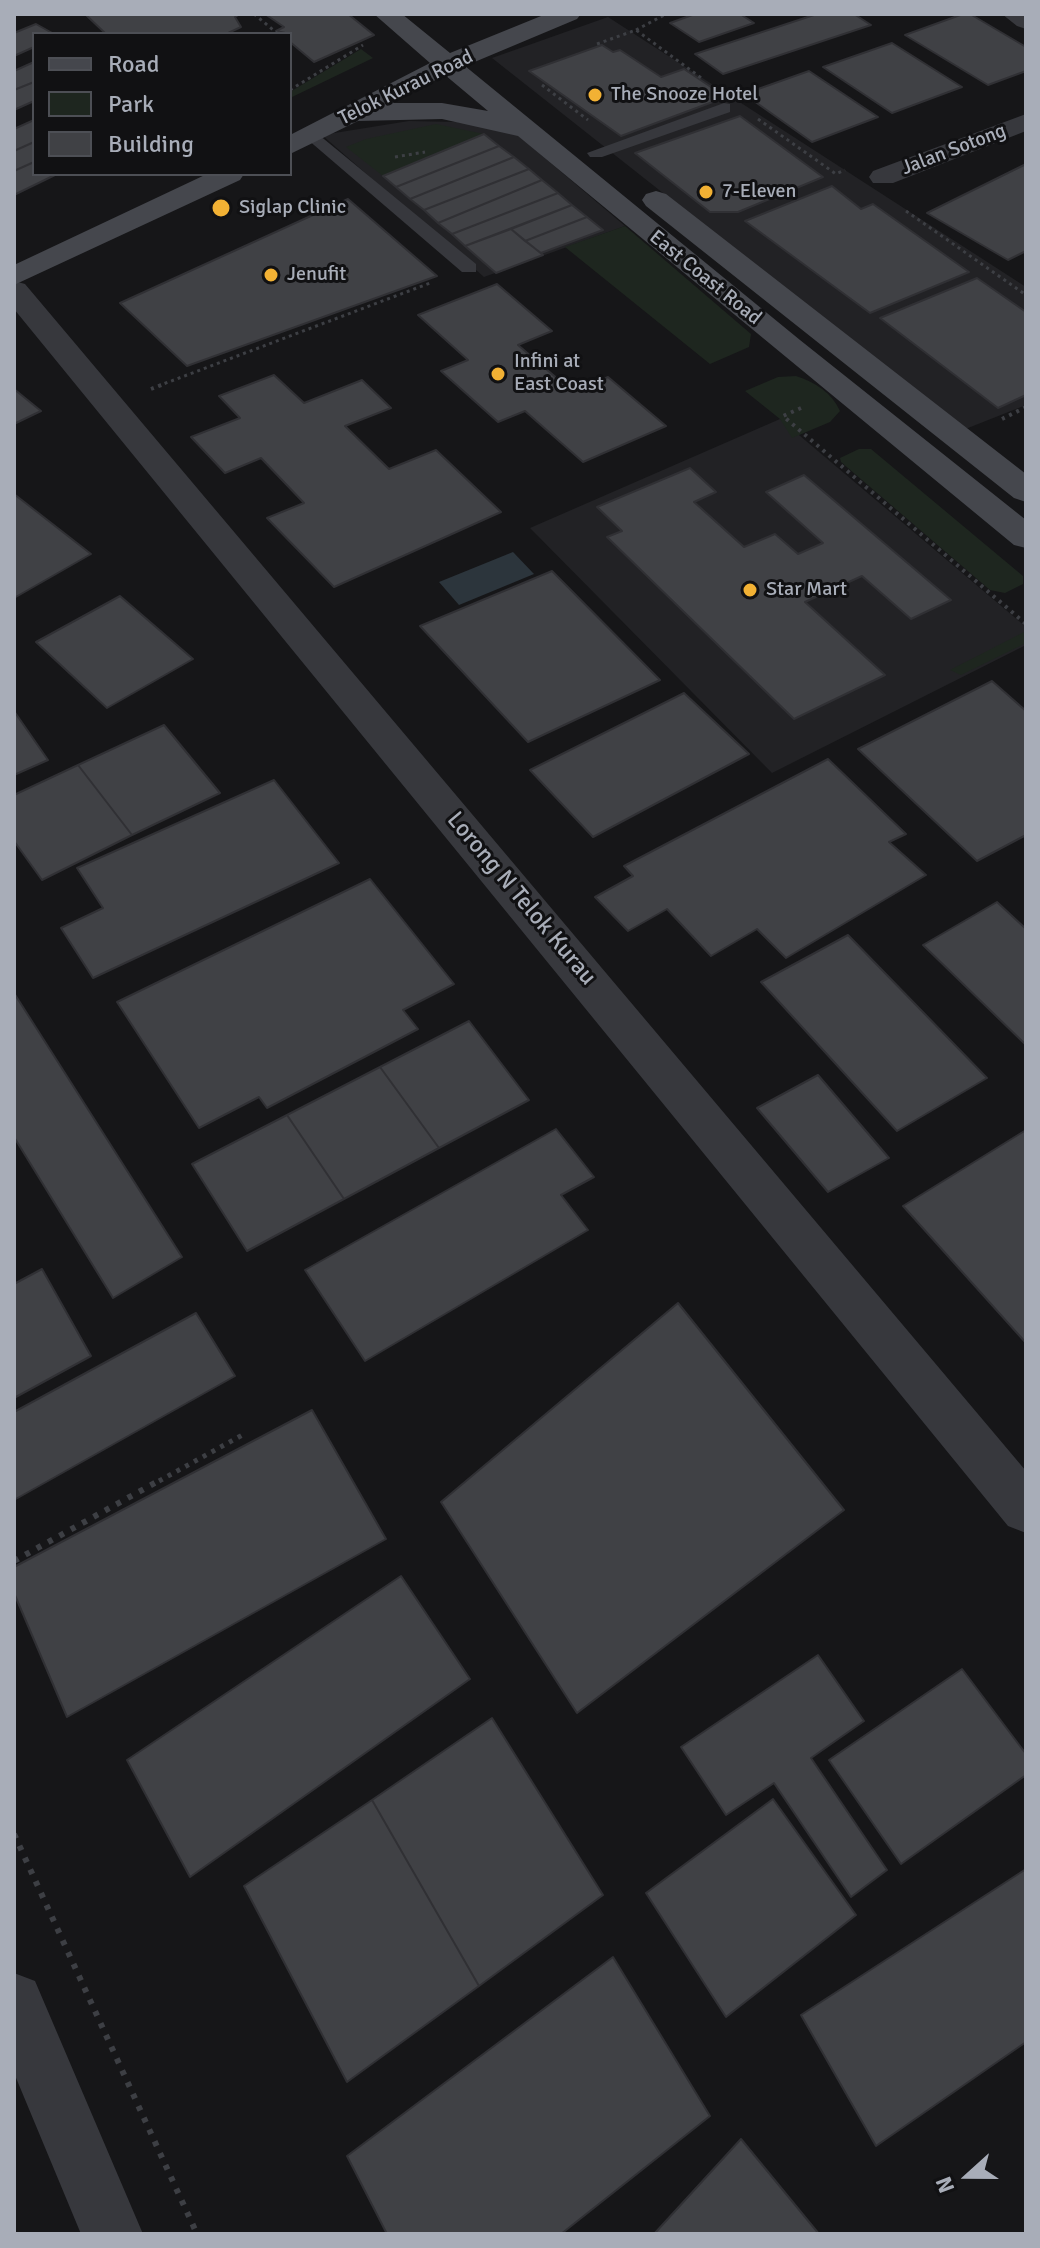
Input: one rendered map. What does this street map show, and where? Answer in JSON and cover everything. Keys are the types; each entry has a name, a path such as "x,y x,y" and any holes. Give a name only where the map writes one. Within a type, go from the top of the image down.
{"main road":[{"name":"East Coast Road","path":"387,14 450,51 596,153 1026,491"},
{"name":"East Coast Road","path":"422,14 450,51 539,140 1026,537"},
{"name":"Telok Kurau Road","path":"298,134 343,119 514,14"},
{"name":"Telok Kurau Road","path":"342,90 450,51 568,14"},
{"path":"343,119 401,110 444,110 491,119 539,140"},
{"path":"14,261 174,176"},
{"path":"14,276 226,176"}],"street":[{"path":"1015,14 1026,21"},
{"name":"Jalan Sotong","path":"883,177 1026,122"},
{"name":"Lorong N Telok Kurau","path":"14,290 1026,1509"},
{"path":"14,2002 112,2234"}],"lane":[{"path":"596,153 724,108"},
{"path":"298,134 469,268"}],"path":[{"path":"254,14 276,32"},
{"path":"636,30 666,14"},
{"path":"292,89 323,72 335,58 369,43"},
{"path":"905,210 1026,295"},
{"path":"108,401 134,395 469,268"},
{"path":"813,403 783,416 1026,624"},
{"path":"14,1561 246,1433"},
{"path":"14,1834 197,2234"}],"shaded area":[{"path":"608,17 1026,287 1026,405 963,430 492,58"},
{"path":"409,121 457,122 513,131 625,226 484,277 322,135"},
{"path":"780,419 1026,627 1026,645 772,773 530,528"},
{"path":"513,552 534,574 459,605 439,582"}],"green space":[{"path":"361,49 373,58 292,97 292,91"},
{"path":"436,124 484,134 383,176 346,147 366,139"},
{"path":"625,226 751,334 749,347 710,364 565,247"},
{"path":"796,376 822,389 840,411 830,422 792,438 780,419 745,391 778,377"},
{"path":"859,449 871,449 1023,576 1023,584 1005,593 990,590 841,462 840,458"},
{"path":"1026,631 1026,643 961,675 950,670"}],"building":[{"path":"85,14 240,14 235,17 241,27 230,32 104,32"},
{"path":"265,14 348,14 374,35 314,62 292,44 292,32 276,31 284,27"},
{"path":"695,14 740,14 754,23 699,42 670,23"},
{"path":"817,14 854,14 871,25 723,74 695,54"},
{"path":"970,14 1026,47 1026,71 988,85 905,35"},
{"path":"36,24 50,32 32,32 32,48 14,56 14,33"},
{"path":"892,43 962,87 892,113 823,67"},
{"path":"602,45 613,52 620,50 661,77 684,69 726,97 621,136 529,71"},
{"path":"32,63 32,83 14,90 14,71"},
{"path":"809,71 878,117 812,142 744,94"},
{"path":"32,83 32,102 14,110 14,90"},
{"path":"740,116 823,177 738,212 710,212 635,153"},
{"path":"32,121 32,143 14,151 14,129"},
{"path":"484,134 499,146 396,187 383,176"},
{"path":"32,143 32,163 14,171 14,151"},
{"path":"499,146 514,157 410,199 396,187"},
{"path":"514,157 529,169 424,210 410,199"},
{"path":"32,163 32,176 53,176 14,195 14,171"},
{"path":"1026,164 1026,251 1008,260 927,213"},
{"path":"529,169 542,180 438,223 424,210"},
{"path":"542,180 558,193 452,234 438,223"},
{"path":"832,186 861,209 873,204 969,272 870,313 745,221"},
{"path":"558,193 572,205 465,246 452,234"},
{"path":"348,199 437,276 187,366 120,303"},
{"path":"572,205 587,217 525,241 511,229"},
{"path":"587,217 603,230 541,253 525,241"},
{"path":"511,229 543,255 496,273 465,246"},
{"path":"977,278 1026,312 1026,395 998,408 880,318"},
{"name":"Infini at East Coast","path":"497,284 552,331 518,345 573,392 608,377 666,426 583,462 525,411 498,422 441,371 468,360 418,315"},
{"path":"274,375 304,403 362,380 391,408 345,426 389,469 436,450 501,512 334,587 267,518 304,503 261,458 225,473 191,437 240,418 219,396"},
{"path":"14,389 41,411 14,424"},
{"path":"690,468 716,492 694,502 744,547 775,534 798,554 823,543 766,492 804,475 951,600 911,619 862,576 805,602 885,675 794,719 607,537 622,531 597,507"},
{"path":"14,494 91,554 14,598"},
{"path":"552,571 660,680 528,742 420,626"},
{"path":"120,596 193,659 107,708 36,642"},
{"path":"992,681 1026,711 1026,835 977,861 858,749"},
{"path":"684,693 749,754 593,837 530,770"},
{"path":"14,711 48,760 14,775"},
{"path":"164,725 220,793 132,835 78,765"},
{"path":"828,759 906,834 889,842 926,875 786,958 757,929 711,956 667,909 628,931 595,897 633,876 624,866"},
{"path":"78,765 132,835 42,880 14,841 14,795"},
{"path":"274,780 339,863 93,978 61,928 103,908 77,868"},
{"path":"370,879 454,984 403,1010 418,1029 267,1108 259,1097 199,1128 117,1002"},
{"path":"997,902 1026,929 1026,1045 923,945"},
{"path":"848,935 987,1078 897,1131 761,982"},
{"path":"14,993 182,1257 113,1298 14,1137"},
{"path":"469,1021 529,1100 439,1148 380,1067"},
{"path":"380,1067 439,1148 344,1199 287,1115"},
{"path":"818,1075 889,1158 828,1192 757,1108"},
{"path":"287,1115 344,1199 247,1251 192,1164"},
{"path":"556,1129 594,1177 561,1195 588,1230 365,1361 305,1270"},
{"path":"1026,1130 1026,1343 903,1206"},
{"path":"42,1269 91,1356 14,1398 14,1284"},
{"path":"678,1303 844,1510 577,1713 441,1502"},
{"path":"196,1313 235,1376 14,1500 14,1412"},
{"path":"312,1410 386,1539 67,1717 14,1593 14,1567"},
{"path":"401,1576 470,1679 190,1877 127,1760"},
{"path":"818,1655 864,1721 811,1758 887,1870 851,1897 774,1783 726,1815 681,1747"},
{"path":"962,1669 1026,1754 1026,1775 901,1864 829,1760"},
{"path":"492,1718 603,1895 479,1986 372,1800"},
{"path":"773,1799 856,1915 726,2017 646,1893"},
{"path":"372,1800 479,1986 347,2082 244,1886"},
{"path":"1026,1869 1026,2042 876,2146 801,2015"},
{"path":"613,1957 710,2116 561,2234 387,2234 347,2156"},
{"path":"741,2139 819,2234 654,2234"}],"place":[{"name":"The Snooze Hotel","path":"595,95"},
{"name":"7-Eleven","path":"706,192"},
{"name":"Siglap Clinic","path":"221,208"},
{"name":"Jenufit","path":"271,275"},
{"name":"Infini at East Coast","path":"498,374"},
{"name":"Star Mart","path":"750,590"}]}
